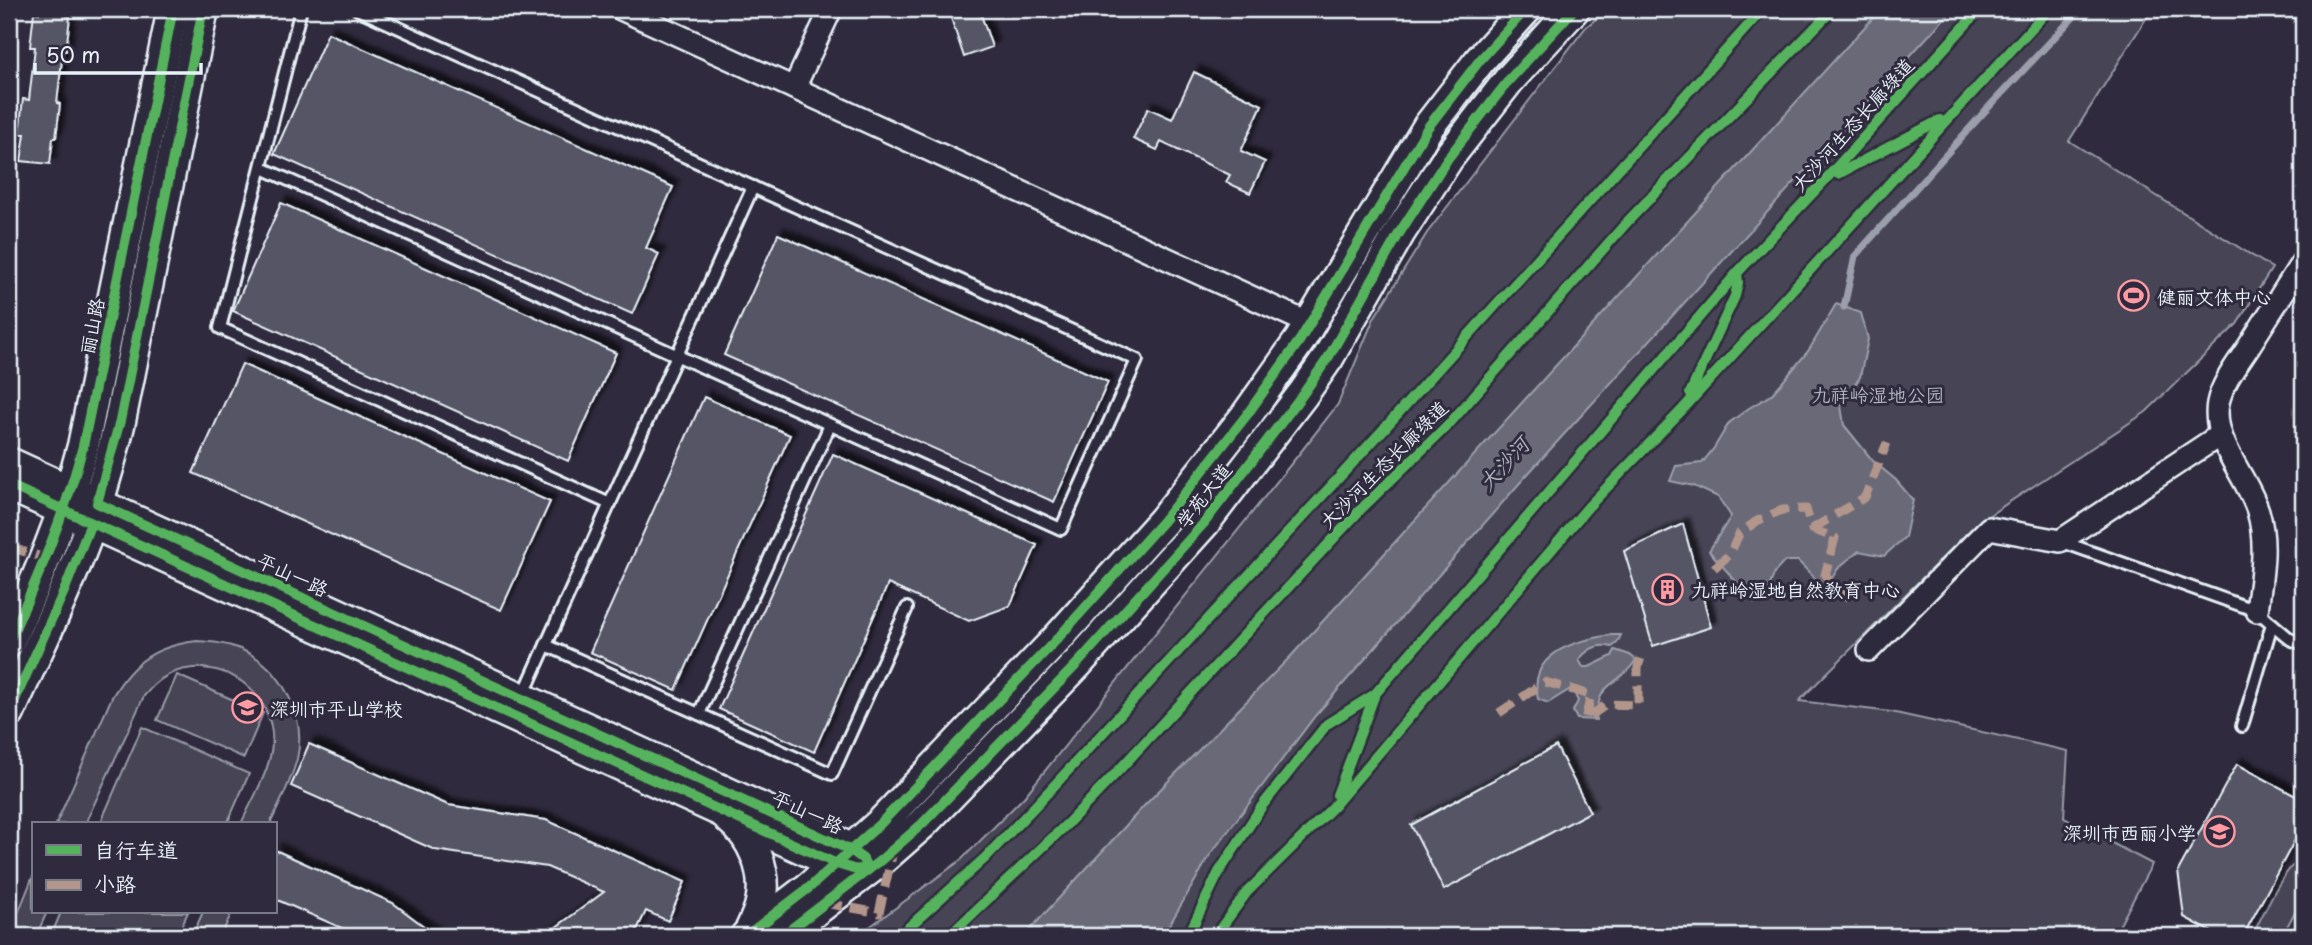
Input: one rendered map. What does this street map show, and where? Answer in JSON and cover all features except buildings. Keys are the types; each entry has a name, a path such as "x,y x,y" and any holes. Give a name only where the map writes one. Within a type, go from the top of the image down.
{"street":[{"name":"丽山路","path":"9,641 38,575 66,500 89,420 173,9"},
{"path":"9,713 65,589 94,513 120,421 203,9"},
{"path":"621,9 1310,324"},
{"path":"794,88 831,9"},
{"name":"学苑大道","path":"782,936 1163,521 1246,416 1310,324 1428,127 1460,84 1526,9"},
{"name":"学苑大道","path":"748,935 853,861 922,824 1069,673 1204,523 1328,358 1400,233 1448,158 1509,80 1574,9"},
{"path":"2264,617 2265,551 2262,528 2249,486 2220,435 2217,416 2219,400 2225,386 2303,261"},
{"path":"1869,650 1989,528 2060,541 2220,435"},
{"name":"平山一路","path":"9,463 66,500 853,861"},
{"name":"平山一路","path":"9,485 66,500"},
{"name":"平山一路","path":"518,707 717,809 853,861"},
{"path":"717,809 746,835 755,851 760,870 761,903 748,935"}],"lane":[{"path":"301,9 220,328 610,504"},
{"path":"262,168 1061,529 1137,360 357,9"},
{"path":"518,707 753,187"},
{"path":"699,714 830,425"},
{"path":"2060,541 2264,617 2290,639 2303,644"},
{"path":"546,645 832,774 906,608"},
{"path":"2242,726 2264,617"}],"green space":[{"name":"九祥岭湿地公园","path":"1608,9 2152,9 2069,141 2272,268 2237,324 2146,412 1976,524 1799,701 1891,712 2068,751 2064,818 2152,864 2114,936 857,936 961,860 1024,797 1338,404 1374,318 1427,233 1586,27"},
{"path":"214,642 240,649 268,667 288,694 298,726 297,759 271,822 242,822 270,756 272,733 268,716 249,687 235,677 203,668 185,669 168,675 149,690 86,822 57,822 120,684 147,657 182,643"},
{"path":"177,675 263,713 244,758 157,720"},
{"path":"142,727 249,774 228,822 101,822"},
{"path":"2303,856 2303,897 2282,936 2252,936 2280,882"},
{"path":"32,878 32,914 46,914 36,936 9,936"},
{"path":"60,914 187,914 177,936 51,936"},
{"path":"202,914 231,914 221,936 192,936"}],"water":[{"name":"大沙河","path":"1881,9 1953,9 1525,477 1315,716 1210,855 1163,936 1024,936 1144,806 1292,655"},
{"path":"1836,304 1861,313 1868,339 1860,377 1841,406 1844,425 1873,461 1896,480 1913,500 1905,537 1884,556 1859,551 1839,567 1825,589 1798,561 1785,561 1775,572 1764,600 1755,603 1709,551 1731,516 1718,497 1694,486 1670,481 1676,466 1702,463 1729,423 1771,395 1809,350"},
{"path":"1621,635 1617,643 1612,647 1598,646 1589,650 1579,660 1583,667 1589,667 1612,656 1615,650 1636,660 1605,690 1598,706 1596,720 1577,719 1573,711 1578,701 1572,688 1548,703 1538,699 1540,670 1547,660 1570,645"}],"waterway":[{"path":"1844,307 1855,256 2081,9"}],"marked path":[{"path":"1812,529 1865,497 1887,443"},
{"path":"1714,568 1730,554 1739,534 1757,521 1782,510 1806,509 1812,529 1835,538 1825,575 1853,602"},
{"path":"9,547 45,558"},
{"path":"1499,713 1545,682 1591,695 1585,720 1607,704 1638,705 1638,667 1643,651"},
{"path":"825,903 879,913 893,851"}],"cycle path":[{"path":"9,641 50,545 83,446 173,9"},
{"path":"9,485 837,864 868,870 863,859 852,851 97,503 120,421 203,9"},
{"path":"746,936 810,887 881,823 1058,638 1163,521 1246,416 1300,340 1428,127 1480,60 1526,9"},
{"path":"782,936 881,860 922,824 1078,663 1204,523 1328,358 1400,232 1448,158 1509,80 1574,9"},
{"name":"大沙河生态长廊绿道","path":"899,936 985,858 1038,803 1383,430 1763,9"},
{"name":"大沙河生态长廊绿道","path":"949,936 1067,824 1360,510 1449,424 1628,221 1833,9"},
{"name":"大沙河生态长廊绿道","path":"1188,936 1219,872 1262,806 1327,724 1375,694 1737,273 1980,9"},
{"path":"1215,936 1247,892 1332,808 1588,507 1683,409 2049,9"},
{"name":"大沙河生态长廊绿道","path":"1838,174 1940,120"},
{"path":"1690,393 1735,296 1737,273"},
{"path":"9,713 65,589 91,523"},
{"path":"1337,795 1375,694"}],"place":[{"name":"健丽文体中心","path":"2134,296"},
{"name":"九祥岭湿地自然教育中心","path":"1668,589"},
{"name":"深圳市平山学校","path":"247,708"},
{"name":"深圳市西丽小学","path":"2219,832"}]}
